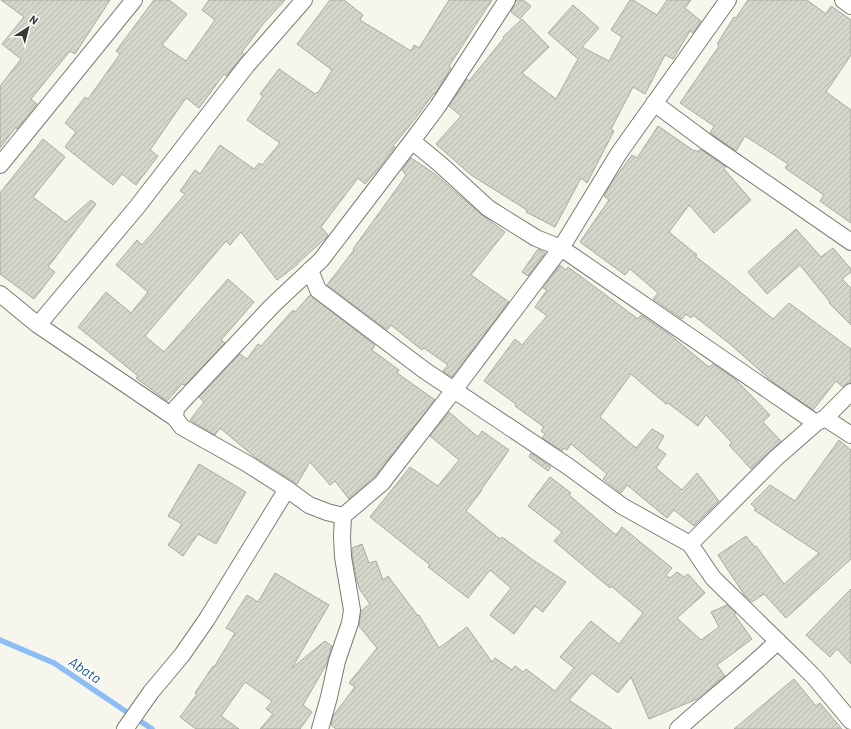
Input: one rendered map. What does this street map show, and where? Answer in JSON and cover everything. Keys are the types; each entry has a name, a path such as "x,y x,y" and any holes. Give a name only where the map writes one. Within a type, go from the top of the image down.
{"street":[{"path":"0,165 134,0"},
{"path":"38,325 137,207 246,65 304,0"},
{"path":"175,418 176,408 273,305 321,260 438,106 507,0"},
{"path":"320,729 337,661 350,623 352,610 343,557 343,516 382,483 561,248 619,153 728,0"},
{"path":"843,0 851,6"},
{"path":"654,103 708,143 851,242"},
{"path":"412,141 440,164 488,208 536,238 561,248 821,420 851,435"},
{"path":"310,270 318,290 424,370 569,467 622,506 690,544 713,578 815,678 851,720"},
{"path":"0,294 38,325 175,418 182,428 246,463 309,505 343,516"},
{"path":"690,544 776,458 821,420 851,392"},
{"path":"125,729 151,692 186,649 287,489"},
{"path":"678,729 708,702 750,668 778,641"}],"building":[{"path":"1,0 110,0 75,54 70,51 31,99 37,104 17,129 16,127 0,148 0,86 21,59 2,44 24,17"},
{"path":"154,0 169,0 187,14 162,45 186,61 215,20 202,10 209,0 285,0 264,23 242,52 244,54 227,76 224,74 199,108 186,98 150,150 158,156 136,185 122,174 113,185 65,147 76,132 65,123 85,97 88,99 120,54 116,51"},
{"path":"330,0 344,0 363,15 360,20 411,51 414,45 419,48 449,0 492,0 449,66 451,68 435,94 434,93 393,146 395,147 378,169 365,184 358,178 321,227 328,235 327,237 298,264 277,280 241,232 230,245 226,241 145,336 164,352 228,279 254,302 221,340 225,343 185,385 182,384 167,401 136,378 138,376 78,327 106,292 131,313 148,292 116,265 137,240 142,245 185,194 180,191 195,170 200,174 220,145 254,169 259,163 262,165 280,143 247,120 263,96 260,94 279,69 315,94 317,92 318,93 332,70 297,44"},
{"path":"516,0 523,0 531,6 520,19 511,12"},
{"path":"630,0 633,0 657,15 667,0 691,0 685,8 701,21 693,33 690,31 673,59 665,55 645,94 633,87 611,129 614,131 587,183 581,178 555,227 526,212 527,210 471,175 436,144 461,116 449,106 467,79 469,81 504,38 503,37 522,19 549,47 522,73 556,99 578,59 548,33 573,5 599,28 582,47 609,61 622,37 611,30"},
{"path":"748,0 807,0 826,14 831,6 851,20 851,55 826,92 851,110 851,223 820,201 824,195 785,168 788,164 745,136 736,151 710,133 714,126 680,103 719,46 717,44 734,17 736,18"},
{"path":"658,126 694,151 695,150 698,152 700,149 726,167 724,169 751,200 714,233 689,205 669,232 697,255 695,256 773,319 789,303 851,349 851,383 848,383 843,387 836,381 813,410 774,383 730,344 693,315 691,318 686,314 682,319 653,299 658,293 630,269 625,275 580,242 609,200 604,196 612,182 632,155 637,158"},
{"path":"43,139 65,157 33,197 66,222 91,200 96,204 48,267 55,272 34,299 0,274 0,193"},
{"path":"411,158 435,174 482,215 505,232 471,275 509,302 452,377 443,371 448,365 424,348 422,350 391,325 387,330 327,285 354,250 353,249 406,175 402,170"},
{"path":"796,229 821,257 833,248 851,269 851,272 842,279 851,288 851,325 829,303 830,302 800,265 767,294 748,272"},
{"path":"538,249 545,253 528,276 522,272"},
{"path":"560,265 566,270 568,267 638,319 641,315 670,335 709,367 713,364 735,379 770,415 763,422 781,441 751,469 729,445 732,443 706,415 698,426 668,403 666,404 631,374 600,417 636,448 652,429 664,436 657,448 666,454 656,468 682,490 697,473 719,501 694,526 674,510 667,518 627,485 621,493 603,479 607,474 571,444 567,450 564,448 562,451 542,438 545,434 541,431 544,427 515,406 516,404 484,381 515,339 522,345 547,316 535,307 547,290 543,288"},
{"path":"310,295 375,345 372,350 399,370 397,373 435,400 375,476 349,499 335,481 330,485 310,462 297,484 256,458 220,428 215,435 190,420 204,402 199,397 240,354 247,359 258,344 261,346 293,310 295,312"},
{"path":"449,412 478,437 482,431 509,450 466,511 500,539 502,537 566,582 543,612 535,606 514,634 490,615 511,588 490,570 468,598 428,567 430,565 370,517 410,467 438,486 459,460 430,436"},
{"path":"839,440 851,450 851,559 786,618 764,594 752,602 745,596 718,555 746,536 755,547 756,546 784,584 819,553 754,510 756,509 751,504 770,485 795,501"},
{"path":"531,453 551,467 548,471 529,457"},
{"path":"199,464 246,492 216,544 198,534 183,556 168,545 182,524 168,516"},
{"path":"550,477 571,493 569,495 616,535 622,527 672,568 666,575 670,578 677,572 684,577 688,574 705,593 677,618 701,640 719,627 711,612 727,605 736,613 734,614 752,639 717,665 725,676 697,699 649,719 631,677 618,693 592,673 569,700 612,729 336,729 331,725 333,716 355,687 349,683 377,648 359,626 361,611 370,604 360,590 352,556 352,548 362,544 369,563 376,561 383,580 388,576 418,616 419,615 439,648 467,627 492,662 495,658 512,670 515,666 523,672 526,669 555,691 574,668 560,657 591,621 619,644 643,613 611,586 610,588 554,541 562,532 528,506"},
{"path":"275,573 329,605 292,668 325,641 332,646 326,665 303,705 312,712 300,729 260,729 273,714 266,709 272,701 245,682 221,716 239,729 196,729 180,717 197,694 195,693 213,666 214,667 235,633 226,628 247,595 258,602"},
{"path":"851,589 851,664 837,649 830,657 806,635"},
{"path":"794,679 816,706 820,703 842,729 734,729"}],"waterway":[{"name":"Abata","path":"0,640 54,663 152,729"}]}
